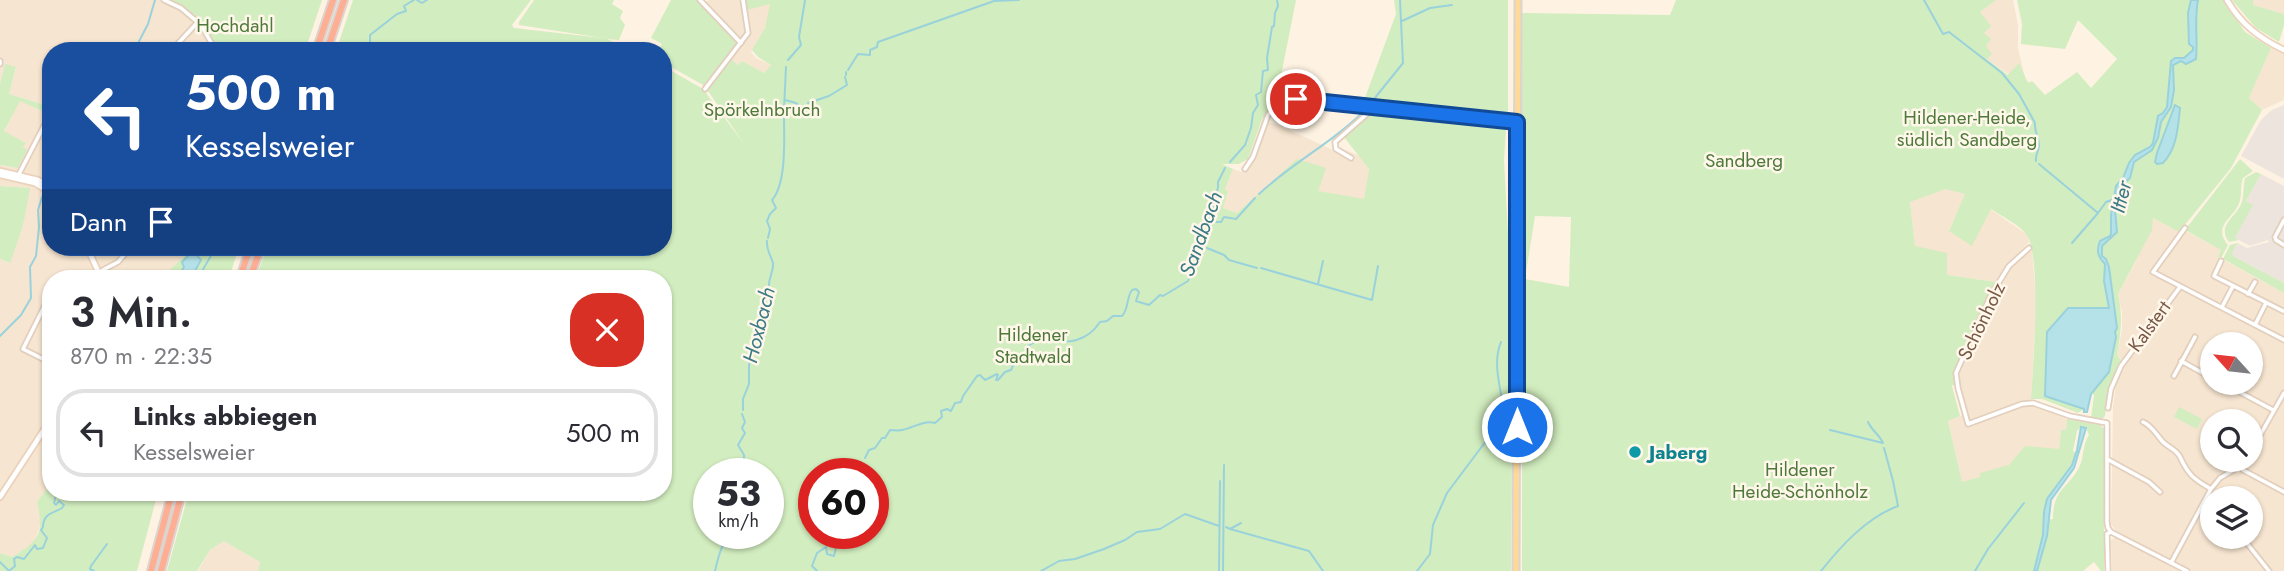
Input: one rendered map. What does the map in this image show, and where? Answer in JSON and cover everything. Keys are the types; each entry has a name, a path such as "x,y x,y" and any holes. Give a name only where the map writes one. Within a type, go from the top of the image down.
{"highway":[{"path":"319,42 333,0"},
{"path":"330,42 344,0"},
{"path":"151,571 170,501"},
{"path":"161,571 180,501"}],"main road":[{"path":"1516,571 1518,0"}],"street":[{"path":"164,0 181,8 201,25 209,36 210,42"},
{"path":"700,0 741,43"},
{"path":"705,89 749,31 743,0"},
{"path":"2227,0 2251,30 2284,50"},
{"path":"179,42 197,23"},
{"path":"1245,169 1253,157 1268,115 1281,103 1296,99 1517,122"},
{"path":"1351,158 1336,149 1335,142 1375,107"},
{"path":"18,177 42,130"},
{"path":"0,173 38,180 42,183"},
{"path":"2284,220 2275,239 2284,245"},
{"name":"Kalstert","path":"2108,408 2111,389 2121,366 2180,287 2153,272 2185,228"},
{"name":"Schönholz","path":"2029,248 2009,266 1990,295 1956,373 1968,425 2022,404 2033,403 2070,416 2107,423 2106,459"},
{"path":"107,270 123,256"},
{"path":"2221,261 2214,276 2283,312"},
{"path":"2248,294 2255,282"},
{"path":"2222,307 2233,286"},
{"path":"2180,287 2284,340"},
{"path":"2255,325 2266,303"},
{"path":"42,311 23,349 42,358"},
{"path":"2174,376 2194,337"},
{"path":"2181,361 2200,371"},
{"path":"2263,429 2284,394"},
{"path":"2247,396 2273,410"},
{"path":"2143,422 2149,424 2166,445 2175,451 2181,464 2194,479 2206,486"},
{"path":"0,497 42,433"},
{"path":"2108,571 2106,459 2150,482 2160,492"},
{"path":"2213,486 2230,472"},
{"path":"2247,472 2284,492"},
{"path":"2171,563 2200,509"},
{"path":"2109,531 2187,571"},
{"path":"2252,549 2269,571"}],"shaded area":[{"path":"0,0 172,0 194,14 213,42 42,42 42,104 9,94 16,68 5,65 0,84"},
{"path":"742,0 744,10 771,3 765,29 751,52 756,58 771,65 764,73 742,61 738,65 730,58 743,43 705,2"},
{"path":"1996,0 2013,0 2018,25 2018,48 2025,78 2029,83 2021,83 1987,59 1980,12"},
{"path":"2253,0 2284,0 2284,14 2252,5"},
{"path":"2271,48 2284,54 2284,100 2262,110 2249,98"},
{"path":"20,100 41,111 42,256 184,256 170,270 42,270 42,495 37,502 41,522 34,544 12,557 0,553 0,259 9,263 23,226 29,188 0,186 0,165 18,168 25,142 4,132"},
{"path":"2284,105 2284,179 2241,156 2261,120 2272,110"},
{"path":"1266,122 1333,150 1338,147 1360,156 1369,169 1364,200 1317,191 1297,160 1237,213 1223,208 1228,191 1225,189 1233,169 1245,173 1254,157"},
{"path":"2261,174 2284,186 2284,283 2231,253 2239,244 2247,248 2269,242 2268,240 2250,246 2235,238 2252,205 2246,201"},
{"path":"1948,188 1966,194 1949,230 1990,209 2028,235 2029,242 2006,265 1996,282 1946,275 1915,246 1910,202"},
{"path":"2153,218 2179,232 2182,229 2221,250 2218,257 2284,293 2284,571 2191,571 2116,531 2111,524 2113,407 2116,385 2126,364 2117,355 2122,330 2118,294 2134,265"},
{"path":"2032,248 2036,302 2031,405 2067,419 2066,430 2061,430 2059,449 2025,449 2011,467 1962,483 1948,420 1966,414 1958,378 1959,371 1995,291 2009,269"},
{"path":"2116,537 2179,571 2112,571 2111,540"},
{"path":"224,541 260,562 258,571 198,571 210,550"}],"green space":[{"name":"Hochdahl","path":"172,0 322,0 308,42 213,42 194,14"},
{"path":"353,0 531,0 512,25 514,28 603,38 519,25 519,22 534,0 614,0 612,4 623,11 620,18 625,25 619,40 607,39 614,42 339,42"},
{"name":"Hildener Stadtwald","path":"671,0 697,0 739,44 705,86 672,68 672,42 658,42 651,38"},
{"name":"Hildener Stadtwald","path":"745,0 1296,0 1278,91 1283,93 1262,119 1248,159 1239,164 1222,164 1233,169 1225,189 1228,191 1223,208 1237,213 1297,159 1326,168 1318,191 1364,199 1369,169 1344,137 1373,110 1506,127 1504,161 1513,324 1511,571 258,571 260,562 224,541 210,550 197,571 167,571 186,501 672,501 672,270 259,270 264,256 672,256 672,71 703,89 744,144 706,88 730,58 738,65 742,61 764,73 771,65 752,50 765,28 770,4 747,10"},
{"path":"1394,0 1508,0 1508,111 1505,115 1363,103 1396,14"},
{"path":"1676,0 1996,0 1980,12 1991,26 1984,33 1991,39 1986,46 1992,54 1987,59 2008,75 2019,63 2028,83 2032,81 2045,95 2077,72 2091,88 2117,59 2078,20 2065,49 2021,44 2022,24 2017,0 2224,0 2245,32 2271,48 2249,98 2262,110 2231,168 2179,232 2153,218 2152,230 2118,294 2121,324 2117,355 2121,360 2108,393 2105,416 2102,419 2091,418 2094,396 2091,388 2084,409 2078,413 2042,399 2031,399 2035,286 2031,245 2026,234 1991,209 1972,246 1949,231 1965,194 1946,189 1910,202 1915,246 1947,253 1947,275 1996,282 1963,349 1955,384 1952,386 1960,416 1948,421 1962,482 1980,477 1980,473 2009,465 2025,446 2059,449 2061,430 2066,430 2067,419 2100,425 2104,429 2104,571 2094,562 2083,571 1522,571 1522,13 1670,15","holes":["1535,216 1571,217 1569,287 1525,279","2086,427 2089,435 2081,463 2059,493 2053,519 2044,520 2050,495 2074,459 2077,431"]},
{"path":"2232,0 2253,0 2253,5 2284,14 2279,42 2256,28"},
{"path":"5,64 16,67 9,94 42,104 42,111 20,101 4,131 26,143 23,147 27,150 18,168 0,165 0,84"},
{"path":"2240,159 2253,171 2243,178 2238,206 2223,226 2223,238 2228,245 2221,258 2218,257 2221,250 2185,230"},
{"path":"2256,172 2261,174 2246,201 2253,205 2235,238 2239,240 2229,242 2226,226 2242,202 2245,178"},
{"path":"0,186 30,188 23,226 10,263 0,259"},
{"path":"2239,244 2232,253 2233,256 2284,283 2284,293 2223,259 2230,245"},
{"path":"184,256 236,256 232,270 170,270"},
{"path":"2179,407 2200,418 2200,423 2197,429 2174,417"},
{"path":"42,495 42,501 156,501 137,571 0,571 0,553 12,557 29,546 38,535 40,522 37,502"}],"water":[{"path":"2191,0 2198,0 2196,59 2186,64 2181,61 2173,65 2174,90 2171,107 2161,122 2152,150 2134,162 2130,178 2118,191 2115,210 2117,232 2102,246 2102,256 2109,267 2117,328 2109,372 2091,394 2087,412 2084,412 2084,409 2045,396 2047,332 2068,308 2109,308 2104,281 2105,264 2098,254 2100,241 2111,234 2116,186 2135,155 2153,143 2158,116 2167,107 2171,61 2184,58 2193,50 2189,44 2188,13"},
{"path":"2175,105 2180,108 2174,144 2163,163 2157,164 2157,153"},
{"path":"188,256 197,256 201,260 195,270 182,270 182,262"},
{"path":"2081,427 2086,428 2074,468 2051,500 2047,536 2037,571 2034,571 2043,535 2047,499 2072,465"}],"waterway":[{"path":"139,42 148,24 155,0"},
{"path":"370,42 370,35 397,14 406,11 404,6 414,0"},
{"path":"417,0 422,3 427,0"},
{"name":"Hoxbach","path":"788,60 801,45 799,37 805,0"},
{"path":"848,70 858,54 870,55 870,50 877,47 878,42 994,1 1019,0"},
{"name":"Sandbach","path":"1230,162 1245,145 1253,113 1258,105 1256,95 1261,92 1263,71 1268,70 1267,58 1277,0"},
{"path":"1370,104 1403,63 1400,0"},
{"path":"1924,0 1943,34 1949,32 2002,73 2019,94 2035,123 2039,145 2036,161"},
{"path":"1402,21 1430,8 1452,5"},
{"name":"Hoxbach","path":"784,109 786,67"},
{"path":"808,103 829,96 847,85 845,77"},
{"path":"785,100 800,106"},
{"path":"1259,194 1367,108"},
{"name":"Hoxbach","path":"768,238 770,229 767,221 776,208 772,200 782,172 784,116"},
{"name":"Itter","path":"2039,164 2098,213 2106,202 2114,202"},
{"name":"Sandbach","path":"1017,359 1024,358 1025,348 1050,334 1063,341 1077,340 1090,333 1100,322 1113,316 1122,316 1132,290 1139,292 1136,301 1149,305 1160,295 1163,296 1188,281 1208,230 1207,223 1214,211 1213,202 1218,182 1225,168"},
{"path":"0,336 21,315 31,298 30,267 36,256 38,210 42,197"},
{"path":"1216,222 1221,222 1224,217 1236,219 1255,198"},
{"name":"Itter","path":"2072,243 2098,213"},
{"name":"Sandbach","path":"1208,230 1213,223"},
{"name":"Hoxbach","path":"743,410 743,399 749,384 749,365 773,269 767,241"},
{"path":"1207,248 1229,260 1257,268"},
{"path":"203,270 211,256"},
{"path":"1318,284 1323,261"},
{"path":"1261,268 1372,300 1378,266"},
{"path":"1417,571 1430,554 1433,525 1447,493 1504,417 1497,370 1501,342"},
{"name":"Sandbach","path":"865,458 869,450 875,448 890,430 935,423 942,417 941,411 951,411 955,403 961,402 977,376 980,375 985,380 997,374 998,380 1011,370 1015,361"},
{"name":"Hoxbach","path":"742,414 745,422 742,428 745,433 738,445 744,458"},
{"path":"1868,422 1883,443"},
{"path":"1830,430 1883,443"},
{"path":"1821,571 1865,525 1898,506 1884,448"},
{"path":"1223,571 1224,465"},
{"path":"1219,571 1220,481"},
{"path":"54,501 56,505 59,501"},
{"path":"0,562 9,571 15,566 14,559 24,559 35,545 37,549 43,548 47,538 41,530 43,522 47,516 62,508 64,505 59,501"},
{"path":"1975,571 1988,549 2024,503"},
{"path":"1041,571 1059,561 1075,559 1104,549 1137,532 1160,529 1185,514 1219,526"},
{"path":"1226,527 1230,529 1241,523"},
{"path":"1230,529 1309,551 1323,571"},
{"path":"94,571 90,569 91,566 107,544"},
{"name":"Hoxbach","path":"715,571 721,549"},
{"name":"Sandbach","path":"817,571 812,566 817,553 823,549"},
{"name":"Sandbach","path":"826,549 827,554 834,556 836,549"}],"place":[{"name":"Jaberg","path":"1635,452"}],"route":[{"path":"1296,99 1517,122 1517,427"}],"park label":[{"name":"Spörkelnbruch","path":"762,109"},
{"name":"Hildener-Heide, südlich Sandberg","path":"1967,128"},
{"name":"Sandberg","path":"1744,160"},
{"name":"Hildener Heide-Schönholz","path":"1800,480"}]}
